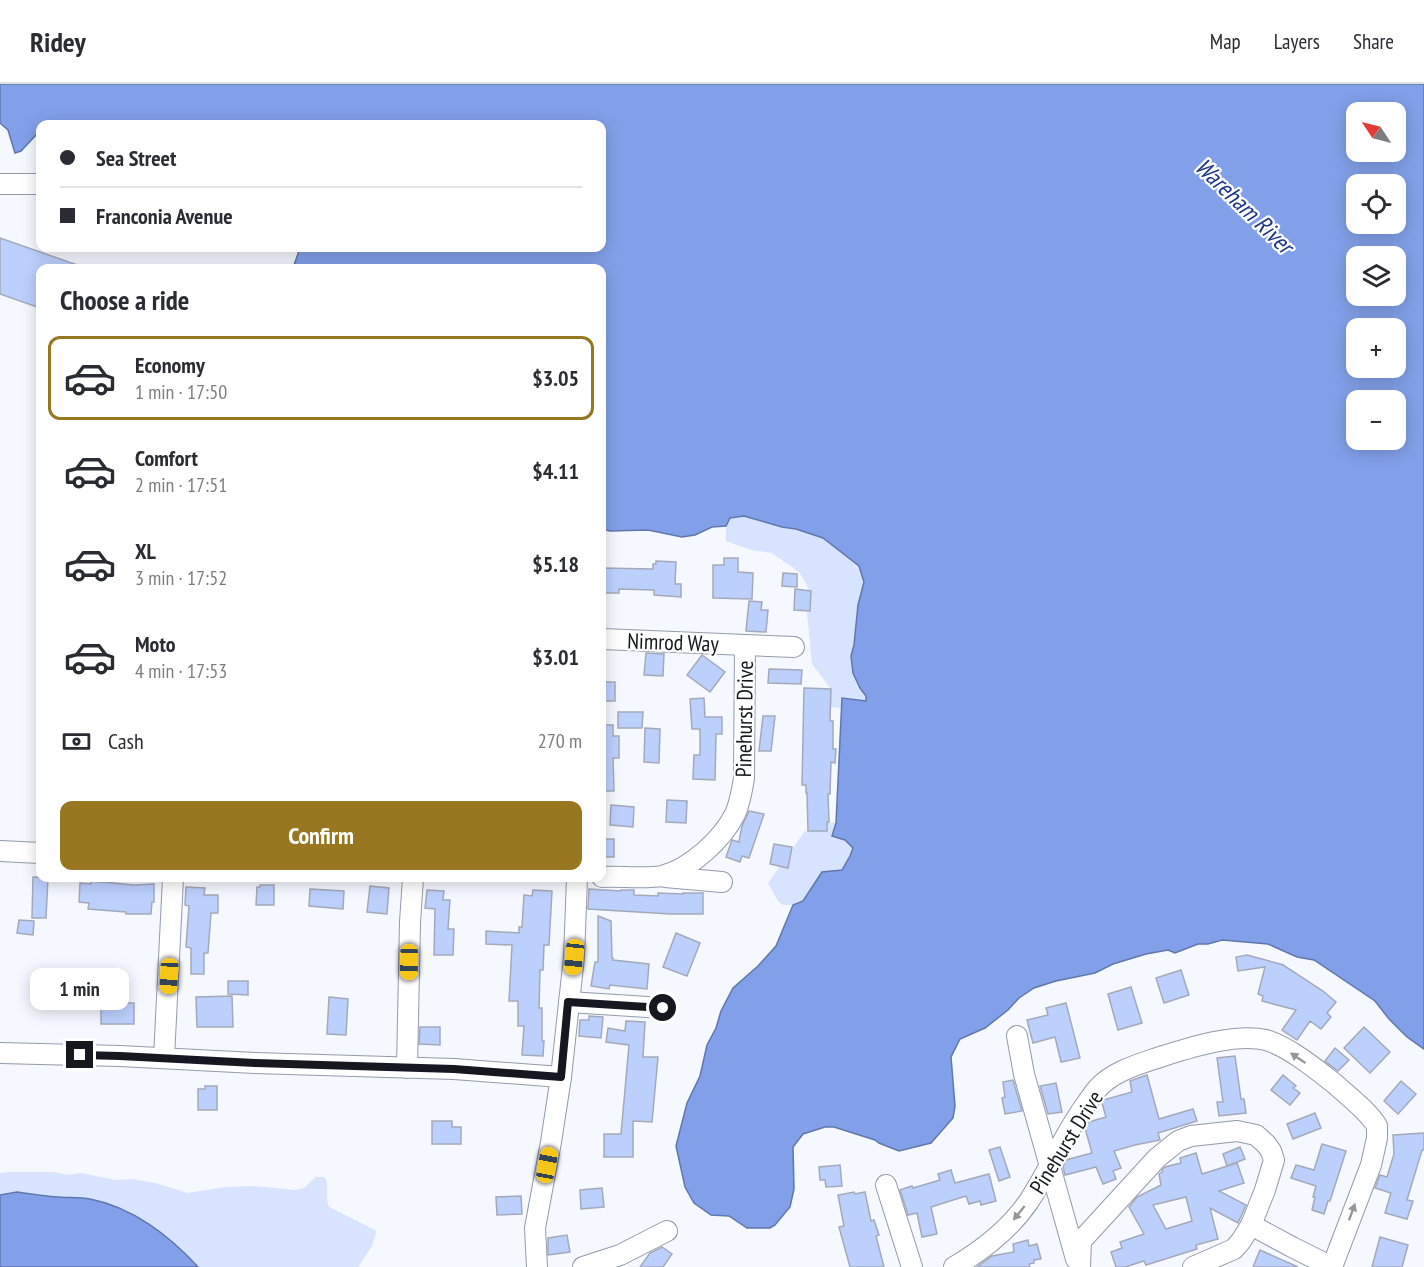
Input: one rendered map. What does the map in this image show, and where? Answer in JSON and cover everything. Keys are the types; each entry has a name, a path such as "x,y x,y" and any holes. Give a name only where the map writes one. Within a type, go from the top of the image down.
{"street":[{"path":"0,184 36,184"},
{"name":"Nimrod Way","path":"606,639 794,647"},
{"name":"Pinehurst Drive","path":"606,877 660,876 679,870 696,859 729,825 737,808 744,778 745,645"},
{"path":"0,851 36,853"},
{"path":"660,876 722,882"},
{"path":"164,1058 173,882"},
{"path":"407,1068 413,882"},
{"path":"537,1267 535,1238 537,1215 561,1077 574,957 577,882"},
{"path":"568,1002 663,1008"},
{"path":"1017,1036 1024,1074 1079,1267"},
{"name":"Pinehurst Drive","path":"954,1267 976,1253 1008,1226 1029,1200 1098,1088 1116,1074 1186,1048 1242,1039 1270,1042 1291,1053 1349,1096 1377,1126 1377,1138 1371,1165 1332,1267"},
{"path":"0,1053 454,1069 561,1077"},
{"path":"1079,1267 1081,1241 1157,1158 1178,1140 1191,1136 1237,1131 1260,1137 1273,1155 1273,1165 1251,1225 1234,1249 1194,1267"},
{"path":"886,1185 912,1267"},
{"path":"1251,1225 1332,1267"},
{"path":"583,1267 620,1255 667,1231"}],"shaded area":[{"path":"744,516 823,538 859,566 864,582 858,605 851,656 860,688 867,701 843,698 842,708 830,707 831,689 812,664 807,585 799,572 772,553 751,550 726,541 726,526 730,518"},
{"path":"827,822 836,823 832,836 845,840 853,848 850,856 842,870 822,872 803,901 793,905 783,905 778,901 768,883 805,831 826,831"},
{"path":"53,1172 67,1175 81,1173 116,1180 132,1179 155,1183 188,1193 225,1187 254,1186 295,1190 304,1188 316,1177 324,1177 327,1183 329,1207 375,1230 376,1233 372,1246 358,1267 198,1267 166,1235 119,1208 90,1199 17,1192 0,1195 0,1173"}],"water":[{"name":"Wareham River","path":"0,84 1424,84 1424,1049 1407,1037 1375,1001 1314,960 1297,957 1268,944 1222,940 1198,944 1175,953 1168,950 1146,954 1113,964 1095,973 1034,988 985,1028 960,1039 951,1057 955,1106 953,1118 931,1143 899,1151 875,1140 834,1127 825,1127 803,1134 793,1147 794,1189 790,1207 775,1225 770,1228 747,1228 729,1216 711,1215 694,1203 685,1187 676,1146 687,1103 700,1076 707,1045 733,988 776,946 793,905 803,901 822,872 842,870 853,848 845,840 832,836 836,823 842,698 866,701 866,696 853,673 851,656 858,605 864,582 859,566 823,538 744,516 730,518 726,526 712,527 695,535 682,537 648,530 606,530 606,264 294,264 299,252 606,252 606,120 36,120 36,135 21,151 15,153 8,130 0,123"},
{"path":"17,1192 53,1197 86,1198 121,1209 163,1234 198,1267 0,1267 0,1195"}],"building":[{"path":"0,238 74,264 36,264 36,307 0,294"},
{"path":"724,558 738,558 738,572 753,573 752,599 713,598 713,565 724,565"},
{"path":"656,561 676,562 675,584 681,584 681,597 654,595 654,590 619,589 619,593 606,593 606,568 653,569 653,564 656,564"},
{"path":"783,573 797,574 797,587 782,586"},
{"path":"795,589 811,591 810,611 794,610"},
{"path":"749,601 762,602 761,610 768,610 766,632 746,631"},
{"path":"646,653 664,654 663,676 644,675"},
{"path":"702,655 725,672 710,692 687,675"},
{"path":"769,669 802,670 801,684 768,683"},
{"path":"606,682 615,682 615,701 606,701"},
{"path":"804,688 831,689 830,721 833,721 833,749 836,749 835,763 831,762 827,831 808,831 806,785 802,785"},
{"path":"704,698 705,717 722,717 722,734 716,734 715,780 693,779 694,755 700,755 700,729 692,729 690,699"},
{"path":"618,712 643,712 642,728 618,728"},
{"path":"763,716 775,716 771,751 759,751"},
{"path":"606,725 613,725 613,736 619,736 619,758 613,758 614,791 606,791"},
{"path":"645,728 660,729 659,763 644,762"},
{"path":"667,800 687,801 686,823 666,822"},
{"path":"611,805 634,807 633,827 610,825"},
{"path":"749,811 764,814 749,858 742,856 740,862 726,857 732,840 739,842 742,826"},
{"path":"606,839 614,839 614,857 606,857"},
{"path":"774,844 792,847 788,868 770,864"},
{"path":"33,877 36,877 36,882 48,882 46,918 32,918"},
{"path":"91,882 102,882 154,884 151,914 126,914 126,912 88,909 89,903 79,902 80,883 91,884"},
{"path":"274,885 274,905 256,905 257,887"},
{"path":"370,886 389,888 387,914 367,912"},
{"path":"186,887 205,888 204,895 218,895 218,913 211,913 208,953 204,953 204,974 191,974 191,948 186,947 189,906 185,905"},
{"path":"310,889 344,891 343,909 309,906"},
{"path":"589,889 634,890 634,895 658,896 658,893 703,893 703,914 588,909"},
{"path":"427,890 444,891 443,900 450,900 448,929 454,929 453,955 434,955 435,909 425,908"},
{"path":"533,890 552,891 549,945 544,945 543,970 540,970 539,1008 542,1008 543,1056 522,1055 524,1026 518,1026 518,1001 509,1001 512,945 486,944 486,931 519,933 519,927 522,927 524,895 532,896"},
{"path":"598,916 611,921 613,960 649,964 647,989 610,985 609,989 591,986 595,962 598,962"},
{"path":"19,920 34,921 33,935 17,933"},
{"path":"676,933 700,943 687,976 663,967"},
{"path":"1247,955 1284,965 1336,1002 1327,1013 1331,1017 1321,1029 1310,1021 1297,1040 1282,1030 1296,1010 1262,1001 1263,996 1258,994 1265,967 1238,971 1236,957"},
{"path":"1181,970 1189,995 1164,1003 1156,978"},
{"path":"228,981 248,981 248,995 228,994"},
{"path":"1131,987 1142,1023 1118,1030 1108,994"},
{"path":"232,996 233,1027 197,1027 196,997"},
{"path":"329,997 348,999 346,1035 327,1034"},
{"path":"101,1003 134,1003 134,1024 101,1024"},
{"path":"1066,1003 1080,1058 1061,1062 1055,1037 1033,1043 1027,1020 1048,1015 1046,1008"},
{"path":"589,1016 603,1017 601,1038 579,1036 580,1020 589,1020"},
{"path":"626,1021 645,1022 643,1057 658,1057 652,1122 633,1121 633,1157 604,1157 604,1134 621,1134 629,1045 606,1042 608,1028 625,1031"},
{"path":"420,1027 440,1027 440,1045 419,1044"},
{"path":"1364,1027 1390,1052 1370,1073 1344,1048"},
{"path":"1335,1048 1349,1060 1338,1071 1325,1061"},
{"path":"1235,1056 1241,1099 1244,1099 1246,1113 1219,1116 1217,1102 1223,1102 1217,1058"},
{"path":"1147,1075 1159,1119 1193,1109 1197,1121 1158,1133 1160,1140 1114,1151 1121,1168 1113,1171 1116,1179 1103,1184 1096,1167 1065,1175 1063,1167 1066,1160 1092,1153 1085,1128 1089,1122 1106,1117 1103,1100 1132,1092 1130,1081"},
{"path":"1283,1075 1296,1086 1293,1088 1300,1093 1290,1105 1271,1090"},
{"path":"1013,1080 1022,1111 1005,1114 1002,1098 1005,1097 1003,1082"},
{"path":"1401,1081 1416,1094 1398,1114 1384,1101"},
{"path":"1056,1083 1062,1112 1048,1114 1040,1086"},
{"path":"205,1086 217,1086 217,1110 198,1110 198,1089 205,1089"},
{"path":"1315,1113 1321,1128 1293,1139 1287,1124"},
{"path":"432,1121 452,1121 452,1127 461,1127 461,1144 432,1144"},
{"path":"1424,1133 1424,1150 1422,1150 1407,1200 1413,1201 1407,1219 1385,1213 1391,1193 1375,1188 1380,1175 1387,1177 1394,1154 1393,1135"},
{"path":"1322,1144 1346,1151 1324,1214 1312,1210 1316,1186 1291,1178 1296,1165 1314,1170"},
{"path":"1000,1147 1010,1177 999,1181 989,1150"},
{"path":"1240,1147 1245,1159 1227,1166 1223,1154"},
{"path":"1196,1153 1202,1174 1237,1163 1244,1183 1219,1191 1246,1205 1238,1223 1210,1208 1218,1239 1196,1245 1197,1249 1146,1265 1144,1261 1125,1267 1116,1267 1111,1252 1122,1248 1120,1242 1144,1234 1129,1207 1137,1197 1161,1185 1159,1174 1165,1167 1181,1163 1180,1158","holes":["1186,1197 1192,1221 1166,1229 1153,1205"]},
{"path":"840,1165 842,1186 826,1187 825,1180 820,1180 819,1167"},
{"path":"951,1170 955,1183 989,1174 996,1201 981,1205 980,1201 969,1204 966,1196 931,1207 937,1234 922,1237 917,1213 908,1215 900,1190 940,1180 938,1174"},
{"path":"602,1188 604,1207 581,1209 580,1190"},
{"path":"854,1192 855,1194 865,1192 871,1221 874,1220 879,1235 876,1236 884,1267 850,1267 839,1227 844,1226 838,1195"},
{"path":"521,1196 522,1214 497,1215 496,1197"},
{"path":"567,1235 570,1252 548,1255 548,1238"},
{"path":"1380,1237 1408,1245 1402,1267 1372,1267"},
{"path":"1028,1240 1029,1246 1037,1244 1041,1259 1034,1260 1034,1263 1029,1264 1030,1267 977,1267 992,1256 1014,1252 1013,1244"},
{"path":"662,1247 672,1254 663,1267 640,1267 650,1253"},
{"path":"1260,1250 1298,1267 1253,1267"}],"route":[{"path":"80,1055 454,1069 561,1077 568,1002 663,1008"}]}
